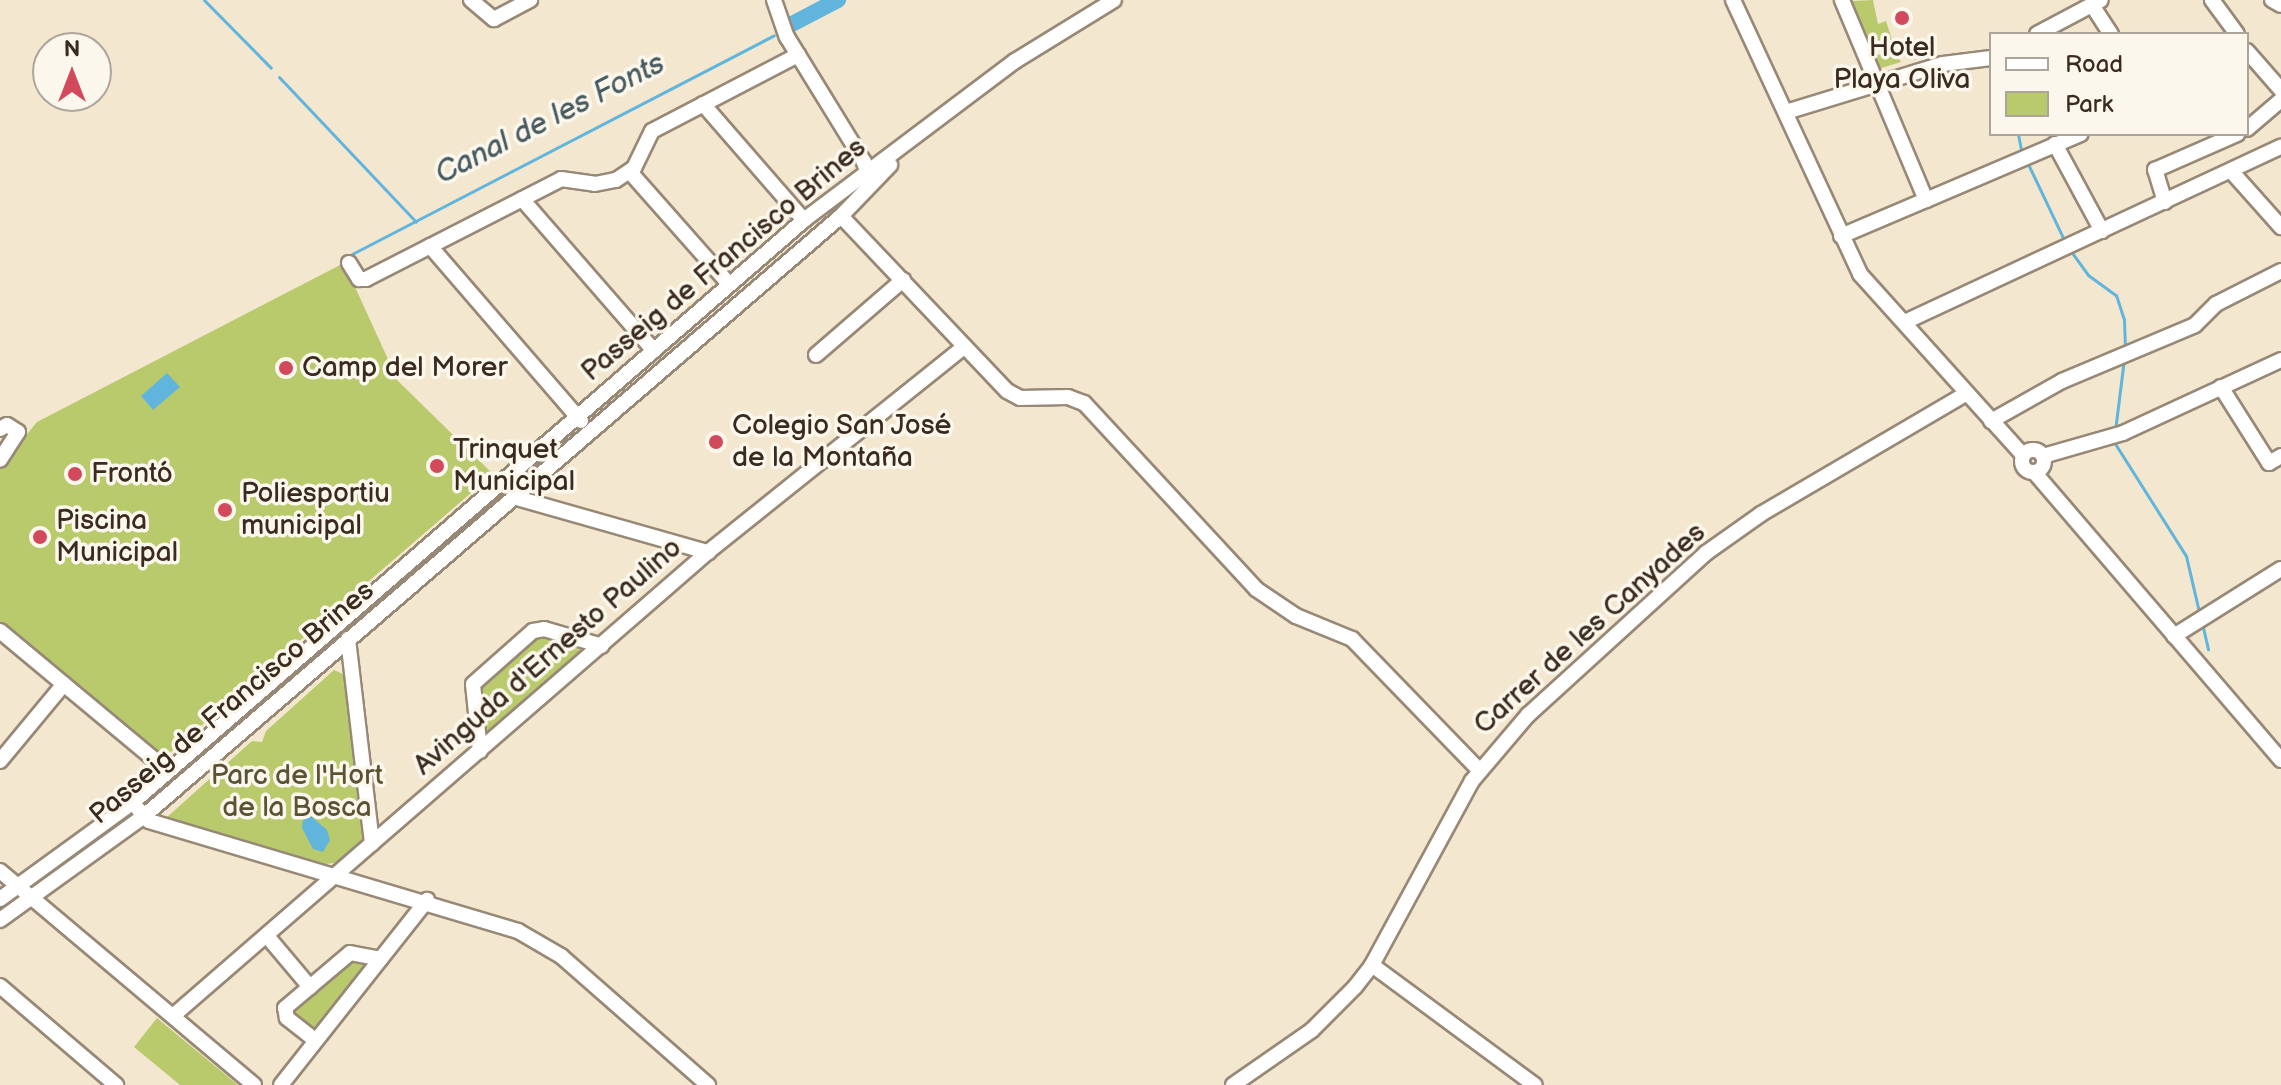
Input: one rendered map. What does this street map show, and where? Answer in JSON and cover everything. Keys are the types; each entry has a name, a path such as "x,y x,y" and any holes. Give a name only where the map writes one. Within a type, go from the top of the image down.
{"street":[{"path":"471,0 494,19 530,0"},
{"path":"774,0 784,30 868,171 868,180 853,193 845,211"},
{"path":"940,118 1028,52 1114,0"},
{"path":"1733,0 1841,236 1868,285 1905,322 1964,395 2023,455 2022,466 2035,473 2174,636 2278,750"},
{"path":"1842,0 1874,84 1926,200"},
{"path":"2212,0 2236,32"},
{"path":"2272,0 2281,5"},
{"path":"2041,32 2097,2 2110,32"},
{"path":"2249,53 2281,90"},
{"path":"349,263 359,279 366,279 561,179 602,184 630,172 649,134 798,55"},
{"path":"1786,112 1874,84 1989,58"},
{"path":"2249,127 2281,100"},
{"path":"703,104 804,220"},
{"name":"Passeig de Francisco Brines","path":"0,899 127,807 804,220 940,118"},
{"name":"Passeig de Francisco Brines","path":"0,920 139,820 845,211 940,118"},
{"path":"1841,236 2076,136"},
{"path":"2165,202 2155,170 2232,136"},
{"path":"2055,144 2102,231"},
{"path":"1905,322 2281,147"},
{"path":"630,172 729,284"},
{"path":"2232,172 2281,227"},
{"path":"522,199 654,351"},
{"path":"831,199 964,347 1015,396 1068,397 1084,403 1256,589 1296,616 1352,639 1479,770"},
{"path":"430,246 578,416 581,429 545,469"},
{"path":"1991,421 2050,386 2195,325 2216,304 2281,271"},
{"path":"816,355 903,280"},
{"name":"Avinguda d'Ernesto Paulino","path":"174,1015 708,552 964,347"},
{"path":"2023,455 2032,450 2043,456 2115,436 2281,360"},
{"path":"2221,387 2269,463 2281,456"},
{"name":"Carrer de les Canyades","path":"1233,1085 1312,1030 1372,965 1479,770 1528,715 1706,553 1761,514 1964,395"},
{"path":"0,429 14,426 18,438 0,460"},
{"path":"2035,473 2043,467 2043,456"},
{"path":"513,497 708,552"},
{"path":"2174,636 2281,569"},
{"path":"480,751 472,687 487,670 536,629 602,646"},
{"path":"0,631 168,771"},
{"path":"348,639 372,844"},
{"path":"0,761 64,684"},
{"path":"127,807 139,820 427,900 542,944 708,1085"},
{"path":"0,871 254,1085"},
{"path":"281,1085 427,900"},
{"path":"267,936 310,987"},
{"path":"315,1040 284,1012 353,951 380,959"},
{"path":"1372,965 1535,1085"},
{"path":"0,986 116,1085"}],"green space":[{"path":"1873,0 1878,24 1886,21 1892,40 1888,48 1878,45 1875,51 1879,55 1894,51 1901,62 1878,69 1852,1"},
{"name":"Poliesportiu municipal","path":"344,263 398,381 493,474 165,757 0,623 0,467 37,422"},
{"path":"537,632 585,652 485,735 476,685"},
{"name":"Parc de l'Hort de la Bosca","path":"334,670 345,675 364,830 362,844 342,862 326,864 166,818 252,741 262,742 266,731"},
{"path":"351,958 370,963 314,1032 291,1015 291,1009"},
{"path":"157,1018 238,1085 180,1085 134,1047"}],"water":[{"path":"167,373 180,387 153,410 141,396"},
{"path":"311,816 327,830 330,840 323,852 313,849 302,828 303,820"}],"waterway":[{"path":"204,0 271,68"},
{"name":"Canal de les Fonts","path":"792,24 838,0"},
{"name":"Canal de les Fonts","path":"352,254 774,35"},
{"path":"279,77 416,222"},
{"path":"2018,136 2021,150"},
{"path":"2028,164 2066,244"},
{"path":"2070,250 2088,275 2116,295 2124,320 2125,348"},
{"path":"2115,431 2124,359"},
{"path":"2114,442 2186,556 2200,616"},
{"path":"2202,623 2208,649"}],"place":[{"name":"Hotel Playa Oliva","path":"1902,18"},
{"name":"Camp del Morer","path":"286,368"},
{"name":"Colegio San José de la Montaña","path":"716,442"},
{"name":"Trinquet Municipal","path":"437,466"},
{"name":"Frontó","path":"75,474"},
{"name":"Poliesportiu municipal","path":"225,510"},
{"name":"Piscina Municipal","path":"40,537"}]}
